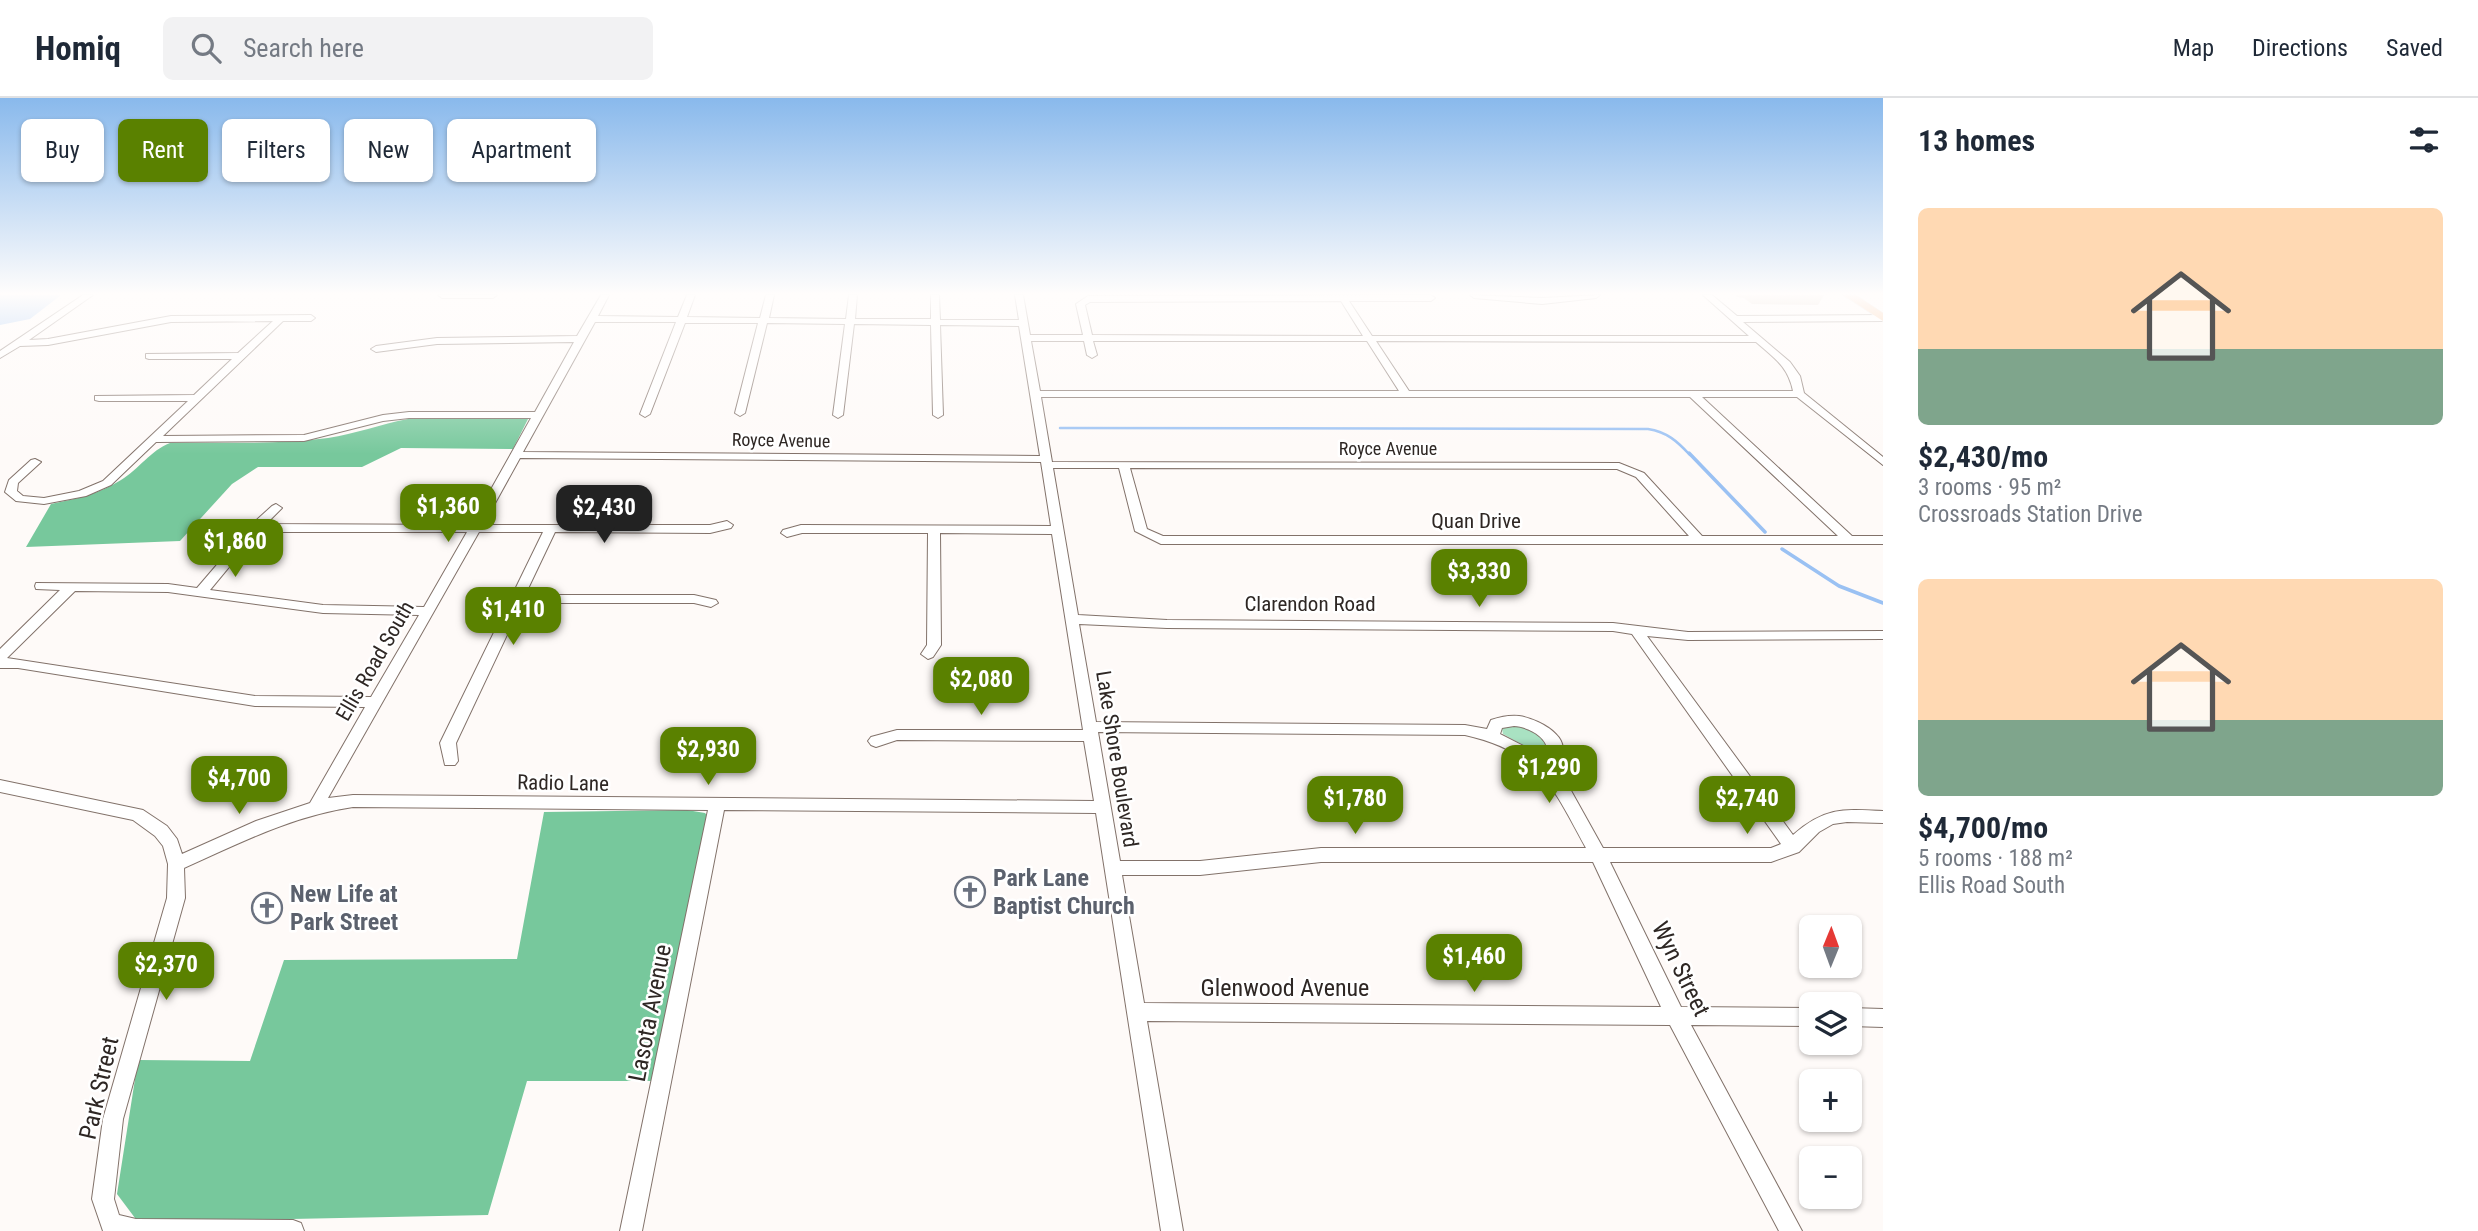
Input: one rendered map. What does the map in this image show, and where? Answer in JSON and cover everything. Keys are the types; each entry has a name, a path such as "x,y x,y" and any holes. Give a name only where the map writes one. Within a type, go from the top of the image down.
{"street":[{"path":"35,462 12,482 11,492 20,499 59,500 107,484 250,348"},
{"path":"376,349 385,348"},
{"name":"Ellis Road South","path":"316,806 476,528 575,348"},
{"path":"645,414 670,348"},
{"path":"740,413 757,348"},
{"path":"838,415 847,348"},
{"path":"937,348 938,415"},
{"name":"Lake Shore Boulevard","path":"1028,348 1172,1231"},
{"path":"1090,348 1092,355"},
{"path":"1376,348 1406,394"},
{"path":"1768,348 1787,364 1795,376 1799,394 1883,463"},
{"path":"149,356 241,356"},
{"path":"1035,394 1799,394"},
{"path":"1693,394 1849,540"},
{"path":"99,398 198,398"},
{"path":"155,439 304,438 383,418 409,415 538,415"},
{"name":"Royce Avenue","path":"516,455 1124,465 1619,466 1640,475 1699,540"},
{"name":"Quan Drive","path":"1124,465 1140,531 1161,540 1883,540"},
{"path":"201,592 255,528 276,508"},
{"path":"255,528 710,529 727,524"},
{"path":"450,761 448,743 551,528"},
{"path":"787,534 801,529 1058,530"},
{"path":"928,654 934,645 934,530"},
{"path":"41,586 168,587 323,609 428,611"},
{"path":"0,656 72,586"},
{"path":"517,598 694,599 711,603"},
{"name":"Clarendon Road","path":"1073,619 1167,624 1613,627 1688,636 1883,635"},
{"path":"1636,630 1793,847"},
{"path":"0,663 18,663 255,701 375,702"},
{"path":"1492,736 1496,724 1507,720 1535,725 1549,735 1556,746 1555,754 1541,762"},
{"name":"Wyn Street","path":"876,741 897,735 1445,729 1492,736 1511,744 1541,762 1563,791 1598,853 1675,1015 1791,1231"},
{"name":"Park Street","path":"0,786 137,815 161,831 171,844 176,863 176,898 131,1047 113,1119 103,1199 108,1227 136,1230 292,1231"},
{"name":"Radio Lane","path":"316,806 353,801 1103,807"},
{"path":"176,863 316,806"},
{"name":"Lasota Avenue","path":"631,1231 717,806"},
{"path":"1114,868 1200,868 1321,855 1771,855 1793,847 1825,819 1839,816 1883,817"},
{"name":"Glenwood Avenue","path":"1137,1012 1799,1017"},
{"path":"1862,1017 1883,1018"}],"green space":[{"path":"408,419 528,419 513,449 401,448 362,467 258,467 232,484 180,541 26,547 51,504 113,485 170,443 308,440 338,436"},
{"path":"1506,726 1523,726 1545,739 1547,753 1535,752 1503,734 1502,729"},
{"path":"687,810 705,813 710,819 651,1081 527,1081 488,1215 138,1222 117,1194 138,1060 250,1061 284,960 517,959 544,812"}],"waterway":[{"path":"1060,428 1648,429 1671,438 1690,455"},
{"path":"1689,453 1765,532"},
{"path":"1782,549 1839,586 1883,603"}],"place":[{"name":"Park Lane Baptist Church","path":"970,892"},
{"name":"New Life at Park Street","path":"267,908"}]}
